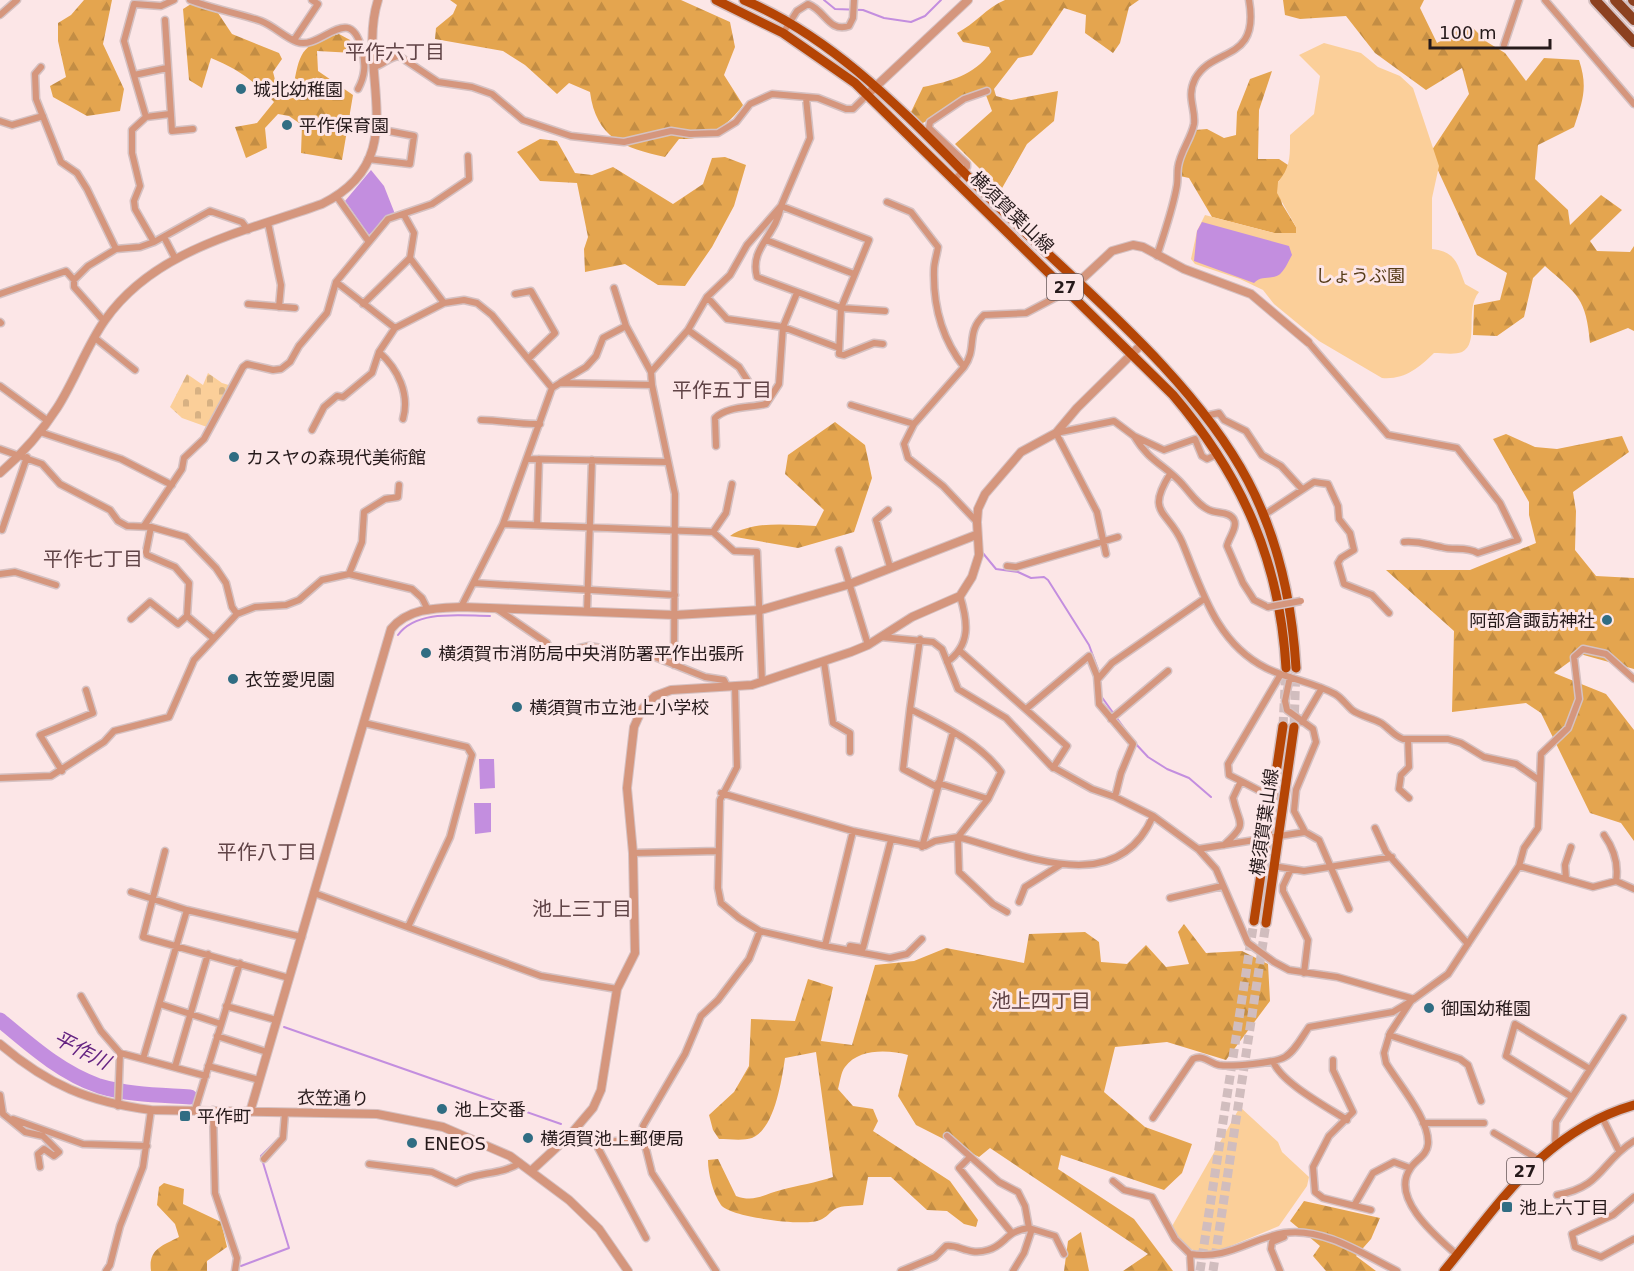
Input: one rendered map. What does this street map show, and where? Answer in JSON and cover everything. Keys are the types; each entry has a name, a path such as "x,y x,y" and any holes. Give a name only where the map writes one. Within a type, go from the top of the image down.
{"highway":[{"path":"1595,0 1634,42"},
{"path":"1615,0 1634,20"}],"main road":[{"name":"横須賀葉山線","path":"716,0 783,33 821,57 868,94 1077,283 1142,345 1205,416 1230,450 1264,515 1274,540 1290,600 1296,668"},
{"name":"横須賀葉山線","path":"744,0 789,23 828,49 876,86 1069,291 1133,353 1188,412 1218,454 1245,501 1263,544 1276,591 1286,673"},
{"name":"横須賀葉山線","path":"1266,923 1278,837 1298,724"},
{"name":"横須賀葉山線","path":"1254,921 1283,726"},
{"name":"27","path":"1444,1271 1518,1178 1538,1159 1555,1145 1602,1117 1634,1105"}],"street":[{"path":"0,15 17,0"},
{"path":"146,117 124,41 134,3 161,6 174,0"},
{"path":"190,0 263,22 294,40 311,42 338,27 349,28 359,36 364,63 364,78 358,90"},
{"path":"294,40 318,4 312,0"},
{"path":"2,530 24,456 48,421 104,321 141,280 175,258 337,197 353,181 368,159 378,129 373,22 378,0"},
{"path":"783,33 797,11 808,4 814,6 833,27 849,26 853,18 854,0"},
{"path":"364,63 384,64 390,57 399,56 438,82 472,87 492,94 523,120 571,136 624,142 671,131 690,134 718,133 736,122 750,104 772,94 818,98 846,110 853,109 968,0"},
{"path":"1157,256 1175,193 1178,166 1194,122 1190,97 1195,79 1205,68 1228,56 1246,39 1250,17 1249,0"},
{"path":"1504,45 1519,0"},
{"path":"1545,0 1634,104"},
{"path":"165,20 172,130 193,129"},
{"path":"40,67 35,74 34,86 61,162 77,173 116,249"},
{"path":"134,75 167,68"},
{"path":"959,176 967,164 929,128 930,122 964,99 987,91"},
{"path":"806,98 810,138 781,206 779,223 756,253 757,277 841,308 885,311"},
{"path":"154,242 135,209 134,201 140,186 131,141 132,130 146,117 170,114"},
{"path":"0,121 12,125 43,116"},
{"path":"368,159 410,164 414,136 378,129"},
{"path":"131,619 150,602 178,624 187,616 189,583 175,567 147,555 148,527 182,469 183,458 204,439 243,367 247,364 273,370 281,369 290,362 299,346 320,326 327,314 336,282 388,219 432,204 469,179 468,156"},
{"path":"337,197 369,242"},
{"path":"887,202 911,212 938,247 933,268 938,315 943,334 964,367"},
{"path":"781,206 869,240 841,308 839,354 844,355 874,343 883,344"},
{"path":"651,372 688,330 707,297 730,275 747,245 781,206"},
{"path":"104,321 74,287 74,280 88,266 116,249 140,247 154,242 210,211 242,222 248,230"},
{"path":"363,304 410,258 414,233 404,215"},
{"path":"268,223 281,285 279,307"},
{"path":"164,237 175,258"},
{"path":"766,240 854,274"},
{"path":"977,522 943,486 908,458 904,444 915,424 970,359 975,324 984,315 1026,313 1069,291 1112,251 1124,246 1143,247 1184,269 1251,294 1308,342 1388,435 1457,448 1500,503 1518,540 1478,553 1469,548 1442,548 1422,540 1404,542"},
{"path":"410,258 444,303"},
{"path":"0,294 66,272 74,280"},
{"path":"336,282 395,328"},
{"path":"614,288 626,326 651,372 675,494 674,665"},
{"path":"515,294 531,291 555,333 528,359"},
{"path":"716,446 715,418 718,415 730,410 744,410 766,404 779,384 783,327 797,292"},
{"path":"707,297 727,319 783,327 839,348"},
{"path":"312,430 324,407 337,396 343,397 372,373 380,352 395,328 444,303 464,300 477,303 492,315 552,388"},
{"path":"248,304 295,308"},
{"path":"461,607 503,524 529,459 552,388 586,367 596,357 603,338 626,326"},
{"path":"688,330 740,367 748,381"},
{"path":"94,338 135,370"},
{"path":"1056,434 1077,408 1142,345"},
{"path":"380,352 392,363 402,385 406,400 403,419"},
{"path":"560,383 652,385"},
{"path":"0,386 48,421"},
{"path":"851,405 915,424"},
{"path":"1205,416 1219,413 1224,420 1246,431 1262,455 1281,466 1302,489"},
{"path":"481,420 497,420 515,425 540,424"},
{"path":"531,1171 570,1135 593,1108 600,1090 617,989 633,960 636,946 633,852 627,788 634,727 642,709 655,696 671,690 762,682 824,662 868,645 912,617 960,596 972,577 979,555 976,535 978,509 985,494 1021,453 1056,434 1114,420 1134,436 1164,450 1195,439 1202,456 1207,459 1218,454"},
{"path":"40,432 121,459 172,485"},
{"path":"1056,434 1097,512 1106,554"},
{"path":"1134,436 1150,460 1170,474 1204,507 1229,515 1234,520 1235,526 1227,546 1243,583 1254,600 1268,607 1309,600"},
{"path":"0,448 42,464 60,484 110,510 118,521 127,526 148,527 186,537 216,568 226,583 232,607 237,614"},
{"path":"0,473 24,456"},
{"path":"529,459 667,462"},
{"path":"537,525 539,459"},
{"path":"586,611 592,460"},
{"path":"1170,474 1159,491 1162,515 1181,540 1204,599 1238,650 1266,668 1286,673 1338,695 1352,710 1380,722 1396,737 1448,739 1461,743 1484,758 1516,764 1539,780"},
{"path":"1264,515 1314,482 1328,484 1338,506 1339,519 1350,532 1354,550 1341,558 1338,563 1344,584 1372,595 1389,613"},
{"path":"713,532 726,513 732,483"},
{"path":"349,574 362,542 364,512 385,499 398,497 399,485"},
{"path":"888,510 876,520 890,567"},
{"path":"503,524 713,532 734,550 757,552 762,682"},
{"path":"249,1112 391,629 399,619 428,610 461,607 675,615 761,610 847,585 976,535"},
{"path":"1007,566 1029,563 1118,537"},
{"path":"839,550 847,585 868,645"},
{"path":"0,574 15,572 56,585"},
{"path":"0,778 41,778 62,771 104,742 114,731 169,717 194,660 237,614 255,607 286,605 299,600 322,580 349,574 412,589 422,598 428,610"},
{"path":"474,583 675,595"},
{"path":"947,662 961,652 966,630 960,596"},
{"path":"1098,679 1112,663 1204,599"},
{"path":"496,608 547,643 552,654 589,646 655,657 705,677 724,680 731,686 736,766 722,793 718,888 721,903 739,918 760,931 890,958 907,954 922,939"},
{"path":"187,616 213,638"},
{"path":"881,637 933,642 942,650 958,689 1006,718 1036,754 1053,768 1092,789 1115,797 1153,816 1198,849 1216,869 1248,943 1281,966 1304,973 1336,977 1413,1000"},
{"path":"920,639 903,768 938,785 988,799"},
{"path":"1153,1118 1193,1059 1204,1058 1218,1065 1273,1061 1286,1057 1309,1027 1393,1012 1448,974 1519,866 1524,848 1538,828 1541,754 1569,728 1579,699 1574,657 1583,649 1606,654 1634,679"},
{"path":"961,652 1067,746 1053,768"},
{"path":"1026,709 1089,656 1098,679 1099,704 1133,744 1121,773 1115,797"},
{"path":"824,662 833,723 850,733 850,752"},
{"path":"1111,719 1168,671"},
{"path":"1286,673 1287,710 1298,724 1313,729 1316,742 1296,790 1294,811 1305,832 1319,840 1328,867 1350,909"},
{"path":"1260,791 1228,775 1228,764 1286,673"},
{"path":"1298,724 1322,688"},
{"path":"62,771 40,735 93,713 86,690"},
{"path":"910,709 953,732 991,758 1001,772 988,799 958,837 959,872 993,904 1007,912"},
{"path":"364,723 467,747 472,755 450,837 408,927"},
{"path":"922,847 953,732"},
{"path":"1408,739 1409,767 1401,775 1400,789 1409,798"},
{"path":"1223,845 1238,831 1241,823 1233,798 1241,781"},
{"path":"722,793 853,831 922,847 958,837 1061,864 1090,866 1114,858 1139,843 1153,816"},
{"path":"1375,828 1386,852 1468,944"},
{"path":"825,946 853,831"},
{"path":"1198,849 1305,832"},
{"path":"1604,835 1613,848 1618,870 1616,881"},
{"path":"849,950 850,946 863,948 891,840"},
{"path":"1566,879 1565,865 1571,847"},
{"path":"165,851 143,937 289,978"},
{"path":"633,852 718,851"},
{"path":"1274,866 1304,871 1392,857"},
{"path":"1019,902 1025,887 1061,864"},
{"path":"1519,866 1593,887 1616,881 1634,890"},
{"path":"1291,869 1283,886 1308,940 1304,973"},
{"path":"1170,898 1222,886"},
{"path":"130,891 187,910 302,937"},
{"path":"314,893 542,976 617,989"},
{"path":"143,1059 187,910"},
{"path":"716,1271 652,1173 644,1141 644,1126 685,1054 701,1016 718,1000 749,959 760,931"},
{"path":"175,1067 208,954"},
{"path":"195,1110 240,963"},
{"path":"81,996 101,1031 120,1053 206,1076"},
{"path":"1413,1000 1389,1035 1384,1053 1386,1063 1424,1123 1428,1144 1426,1151 1410,1168 1406,1183 1415,1211 1422,1222 1457,1255"},
{"path":"160,1004 221,1024"},
{"path":"226,1006 276,1020"},
{"path":"1555,1145 1556,1122 1623,1018"},
{"path":"1572,1097 1506,1056 1515,1024 1590,1069"},
{"path":"1389,1035 1460,1059 1468,1065 1482,1101"},
{"path":"218,1036 267,1052"},
{"name":"衣笠通り","path":"0,1044 37,1073 62,1088 118,1106 151,1110 377,1114 422,1121 474,1139 520,1163 570,1200 599,1229 628,1271"},
{"path":"118,1106 120,1053"},
{"path":"1333,1060 1333,1070 1353,1106 1353,1112 1329,1136 1313,1167 1315,1192 1323,1198 1355,1204 1371,1210"},
{"path":"1273,1061 1275,1068 1303,1092 1347,1120"},
{"path":"208,1066 259,1080"},
{"path":"0,1095 3,1114 83,1144 147,1146"},
{"path":"106,1271 110,1265 120,1226 143,1167 151,1110"},
{"path":"213,1110 215,1193 237,1258 235,1271"},
{"path":"264,1159 283,1138 285,1113"},
{"path":"1602,1117 1618,1151"},
{"path":"13,1119 25,1132 43,1136 59,1152 54,1155 44,1149 38,1154 40,1167"},
{"path":"1424,1123 1484,1123"},
{"path":"1494,1133 1538,1159"},
{"path":"570,1135 596,1144 629,1139 644,1141"},
{"path":"947,1137 999,1182 1018,1192 1025,1206 1030,1229 1024,1253 1013,1271"},
{"path":"1557,1194 1587,1186 1600,1175 1618,1151 1634,1141"},
{"path":"596,1144 646,1238"},
{"path":"970,1157 959,1168 1011,1232"},
{"path":"1355,1204 1373,1173 1394,1162 1410,1168"},
{"path":"369,1164 432,1172 456,1183 470,1175 506,1172 520,1163"},
{"path":"1113,1181 1124,1190 1152,1197 1175,1239 1190,1254 1210,1257 1221,1255 1283,1233 1304,1233 1333,1240 1397,1271"},
{"path":"1634,1197 1613,1215 1572,1234 1575,1247 1601,1257 1634,1239"},
{"path":"901,1271 935,1257 946,1246 971,1253 988,1250 997,1247 1011,1232 1030,1229 1055,1236 1064,1254"},
{"path":"1280,1271 1271,1249 1272,1242 1284,1237 1283,1233"},
{"path":"1190,1254 1191,1271"}],"green space":[{"path":"84,0 112,0 103,44 124,89 120,111 87,116 53,97 50,86 66,77 58,41 58,23 71,15"},
{"path":"450,0 681,0 730,22 735,47 724,75 743,105 730,120 715,131 699,137 679,139 665,157 637,150 614,138 606,130 598,120 590,92 569,83 557,94 525,65 503,51 435,39 436,28 453,14 457,5"},
{"path":"1005,0 1139,0 1129,7 1120,43 1113,53 1085,33 1086,15 1064,8 1032,55 1018,58 994,89 996,96 1011,100 1058,91 1054,121 1027,144 1001,190 955,144 992,111 984,90 921,124 910,114 923,87 952,80 969,72 991,52 989,47 963,42 957,33"},
{"path":"1283,0 1424,0 1420,8 1437,43 1469,24 1487,42 1505,53 1526,81 1544,58 1579,60 1584,86 1574,127 1538,145 1535,179 1568,210 1570,225 1601,195 1622,210 1590,241 1597,251 1630,252 1634,246 1634,331 1628,328 1590,343 1586,316 1578,298 1545,266 1533,278 1524,317 1497,336 1473,335 1474,305 1500,300 1507,273 1477,255 1430,153 1469,94 1462,68 1426,90 1375,53 1346,16 1300,19 1285,15"},
{"path":"191,4 218,13 232,34 279,53 282,59 273,72 278,91 294,84 302,55 311,45 339,34 350,40 354,53 317,51 318,71 353,95 342,160 301,153 302,125 289,116 278,114 265,128 267,148 246,158 235,127 257,123 274,102 245,76 211,58 202,88 189,80 183,9"},
{"name":"しょうぶ園","path":"1324,43 1361,53 1378,67 1400,76 1413,88 1439,166 1432,198 1432,249 1451,256 1465,284 1479,292 1473,308 1470,341 1467,348 1459,353 1434,353 1417,368 1397,377 1382,378 1319,341 1274,304 1263,290 1240,279 1195,264 1191,259 1197,231 1205,215 1274,233 1296,233 1296,227 1277,193 1278,182 1288,166 1290,135 1314,114 1320,76 1299,55"},
{"path":"1272,71 1259,110 1258,159 1279,159 1288,165 1287,172 1278,182 1282,204 1296,227 1296,234 1274,233 1212,217 1189,178 1175,175 1195,130 1207,129 1224,138 1236,135 1237,112 1250,79"},
{"path":"540,139 557,141 575,173 592,175 613,167 673,204 703,184 712,158 725,157 746,165 734,206 712,247 685,286 658,285 625,264 585,272 584,249 588,237 577,183 540,181 517,152"},
{"path":"208,373 222,383 232,386 207,427 182,418 170,407 187,374 203,385"},
{"path":"835,422 865,445 872,478 854,532 798,548 730,536 739,531 760,526 816,526 824,510 785,474 788,455"},
{"path":"1506,434 1535,447 1557,449 1622,436 1629,452 1573,492 1576,511 1575,550 1596,576 1634,578 1634,669 1580,654 1554,673 1606,694 1634,730 1634,841 1621,823 1590,813 1541,713 1526,703 1452,712 1454,631 1386,570 1470,570 1536,543 1529,515 1529,502 1493,439"},
{"path":"1184,924 1206,953 1242,951 1268,964 1270,1001 1226,1060 1167,1042 1115,1047 1104,1092 1145,1127 1192,1144 1182,1173 1164,1190 1061,1155 1058,1169 1134,1219 1173,1271 1123,1271 1148,1254 990,1148 979,1157 916,1125 898,1096 908,1055 900,1053 875,1052 858,1056 844,1069 838,1089 853,1106 873,1109 878,1121 873,1131 950,1181 978,1220 976,1227 964,1224 947,1211 927,1210 891,1177 868,1177 863,1205 838,1208 822,1219 812,1222 768,1220 738,1213 721,1205 712,1183 708,1160 718,1159 736,1196 749,1199 833,1177 816,1052 785,1058 772,1114 760,1133 752,1138 719,1139 713,1130 709,1115 734,1092 749,1066 751,1019 795,1021 808,979 833,987 821,1041 852,1045 875,965 914,961 946,948 1024,963 1029,934 1085,932 1099,942 1101,962 1127,964 1146,945 1166,967 1189,964 1178,932"},
{"path":"1240,1107 1278,1142 1282,1152 1309,1177 1307,1186 1279,1226 1211,1254 1185,1248 1171,1228"},
{"path":"164,1183 184,1189 183,1204 221,1222 227,1247 207,1261 207,1271 151,1271 154,1253 179,1237 175,1224 157,1205 159,1187"},
{"path":"1304,1201 1380,1218 1371,1239 1356,1256 1376,1271 1326,1271 1313,1256 1320,1246 1290,1221"},
{"path":"1081,1232 1089,1271 1064,1271 1068,1241"}],"shaded area":[{"path":"371,170 384,186 395,214 387,217 369,235 345,201"},
{"path":"1202,222 1289,246 1292,255 1278,275 1257,280 1254,283 1194,261 1197,231"},
{"path":"479,759 494,759 495,788 480,789"},
{"path":"474,803 491,803 491,832 475,834"}],"waterway":[{"path":"824,0 835,9 863,10 884,18 911,22 925,16 941,0"},
{"path":"982,552 996,569 1018,572 1031,578 1044,577 1048,580 1089,645 1100,675"},
{"name":"平作川","path":"398,635 416,621 428,618 454,615 490,616"},
{"path":"1101,696 1129,735"},
{"path":"1134,742 1148,757 1167,769 1189,778 1211,797"},
{"name":"平作川","path":"0,1020 46,1058 72,1074 99,1086 144,1094 190,1097"},
{"path":"284,1027 561,1124"},
{"path":"241,1266 289,1248 261,1156 277,1140"}],"tunnel":[{"path":"1283,726 1286,668"},
{"path":"1294,727 1296,668"},
{"path":"1200,1271 1254,921"},
{"path":"1213,1271 1266,923"}],"place":[{"name":"城北幼稚園","path":"241,89"},
{"name":"平作保育園","path":"287,125"},
{"name":"カスヤの森現代美術館","path":"234,457"},
{"name":"阿部倉諏訪神社","path":"1607,620"},
{"name":"横須賀市消防局中央消防署平作出張所","path":"426,653"},
{"name":"衣笠愛児園","path":"233,679"},
{"name":"横須賀市立池上小学校","path":"517,707"},
{"name":"御国幼稚園","path":"1429,1008"},
{"name":"池上交番","path":"442,1109"},
{"name":"平作町","path":"185,1116"},
{"name":"横須賀池上郵便局","path":"528,1138"},
{"name":"ENEOS","path":"412,1143"},
{"name":"池上六丁目","path":"1507,1207"}],"district":[{"name":"平作六丁目","path":"395,52"},
{"name":"平作五丁目","path":"722,390"},
{"name":"平作七丁目","path":"93,559"},
{"name":"平作八丁目","path":"267,852"},
{"name":"池上三丁目","path":"582,909"},
{"name":"池上四丁目","path":"1041,1001"}]}
